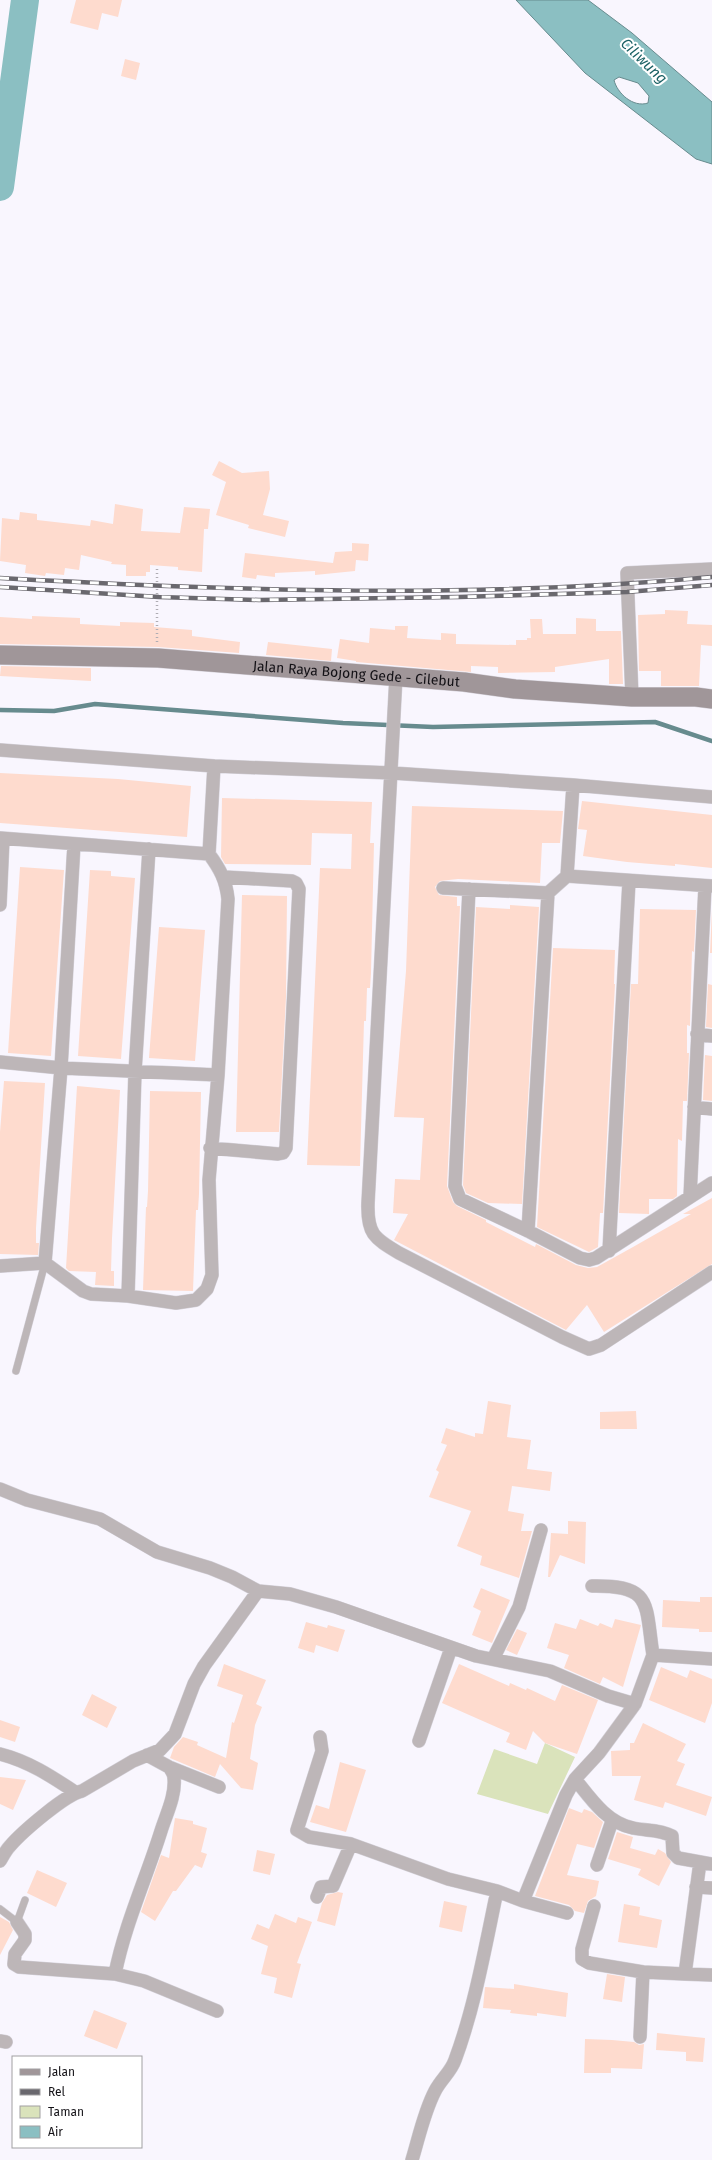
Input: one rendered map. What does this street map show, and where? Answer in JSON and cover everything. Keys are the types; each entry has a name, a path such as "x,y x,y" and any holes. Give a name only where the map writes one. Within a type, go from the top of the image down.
{"main road":[{"name":"Jalan Raya Bojong Gede - Cilebut","path":"0,655 158,658 396,676 464,682 515,689 632,697 696,697 712,699"}],"street":[{"path":"632,697 627,572 712,569"},
{"path":"396,676 394,755 368,1203 368,1217 371,1232 381,1242 399,1253 562,1337 589,1349 601,1345 712,1272"},
{"path":"0,750 214,766 392,773 573,785 712,797"},
{"path":"0,1266 45,1263 83,1291 103,1295 128,1296 176,1303 196,1300 207,1289 212,1275 209,1180 210,1148 218,1075 228,899 224,877 209,854 214,766"},
{"path":"443,888 548,893 567,876 573,785"},
{"path":"0,905 2,838 209,854"},
{"path":"45,1263 61,1068 74,844"},
{"path":"128,1296 135,1072 149,850"},
{"path":"567,876 708,886 706,965 698,1034 690,1196"},
{"path":"210,1148 278,1154 283,1153 286,1148 299,890 296,883 292,881 224,877"},
{"path":"609,1251 629,881"},
{"path":"469,889 455,1186 456,1193 465,1202 528,1231 580,1258 589,1260 609,1251 690,1196 712,1183"},
{"path":"528,1231 548,893"},
{"path":"698,1034 712,1036"},
{"path":"0,1062 61,1068 218,1075"},
{"path":"694,1107 712,1109"},
{"path":"0,1490 27,1500 100,1519 112,1525 138,1543 157,1552 210,1568 232,1577 258,1591 290,1594 336,1607 421,1635 451,1648 493,1659 550,1671 608,1696 635,1704"},
{"path":"493,1659 519,1607 541,1530"},
{"path":"523,1901 560,1807 575,1779 599,1753 635,1704 653,1655 646,1607 643,1598 634,1592 615,1586 592,1586"},
{"path":"0,1861 11,1845 49,1811 75,1792 82,1791 133,1760 160,1750 175,1734 194,1684 204,1666 258,1591"},
{"path":"419,1741 451,1648"},
{"path":"653,1655 712,1659"},
{"path":"320,1737 322,1751 297,1830 309,1837 351,1844 426,1872 567,1913"},
{"path":"0,1754 16,1758 44,1772 75,1792"},
{"path":"147,1755 219,1787"},
{"path":"115,1974 119,1954 134,1906 155,1851 172,1799 174,1777 169,1766"},
{"path":"575,1779 612,1821 633,1828 656,1830 668,1834 672,1836 674,1856 706,1863 696,1886 685,1974"},
{"path":"597,1865 612,1821"},
{"path":"317,1898 321,1886 333,1886 351,1844"},
{"path":"696,1886 712,1888"},
{"path":"412,2160 431,2100 441,2081 451,2070 460,2046 472,2007 497,1892"},
{"path":"594,1906 582,1949 582,1959 589,1963 643,1972 712,1975"},
{"path":"17,1922 25,1934 26,1940 14,1958 14,1964 19,1967 115,1974 144,1981 217,2011"},
{"path":"640,2037 643,1972"}],"lane":[{"path":"16,1371 45,1263"},
{"path":"0,1909 17,1922 25,1900"}],"path":[{"path":"157,569 157,623"}],"green space":[{"path":"545,1743 575,1757 548,1814 477,1794 494,1749 537,1764"}],"water":[{"name":"Ciliwung","path":"516,0 588,0 632,33 712,102 712,164 696,159 585,73","holes":["619,77 638,83 649,96 648,103 637,103 626,98 618,90 614,80"]}],"building":[{"path":"76,0 122,0 118,17 102,13 98,30 70,23"},
{"path":"125,59 140,63 136,80 121,76"},
{"path":"219,461 242,473 269,471 270,489 263,515 289,521 285,537 248,528 249,525 216,515 226,482 212,475"},
{"path":"115,504 143,509 141,531 180,533 184,507 210,509 208,529 204,529 202,572 178,570 178,567 150,565 150,572 146,572 146,576 126,576 126,565 111,564 112,562 81,555 79,570 65,568 64,575 46,573 45,576 25,573 26,565 0,561 2,518 19,520 20,512 37,514 37,520 90,526 91,520 113,524"},
{"path":"352,543 369,544 368,561 356,560 355,571 315,575 315,571 275,573 275,577 257,575 256,579 242,577 245,553 333,563 335,552 352,551"},
{"path":"665,610 688,611 687,624 712,625 712,646 701,645 699,686 661,686 661,671 639,671 638,615 665,614"},
{"path":"32,616 80,618 80,624 120,626 120,622 154,623 154,627 192,630 192,636 240,642 239,653 158,647 0,644 0,617 32,619"},
{"path":"576,618 596,619 596,631 621,631 623,684 609,684 609,659 555,667 555,672 498,673 498,667 471,666 471,672 356,662 337,658 340,639 369,643 370,628 395,630 395,626 408,626 407,638 441,640 441,633 456,634 456,644 516,645 516,640 527,640 527,638 531,638 530,619 542,619 543,634 576,634"},
{"path":"268,642 332,649 331,661 266,655"},
{"path":"1,666 91,668 91,681 0,676"},
{"path":"0,773 118,779 191,786 187,837 0,823"},
{"path":"222,798 372,802 370,843 374,843 371,973 370,988 367,988 366,1021 364,1021 360,1166 307,1165 320,868 351,869 352,834 312,833 311,865 225,864 221,857"},
{"path":"582,801 712,815 712,868 675,864 675,866 627,862 583,856 587,830 578,829"},
{"path":"412,806 563,811 560,843 542,843 540,883 458,879 440,881 435,887 439,895 457,897 457,906 460,906 447,1186 453,1202 457,1206 486,1220 486,1222 535,1247 536,1244 576,1265 588,1268 597,1267 633,1247 691,1214 683,1214 712,1198 712,1264 604,1332 587,1305 566,1330 394,1240 408,1214 393,1213 395,1179 420,1180 424,1118 394,1117 406,971"},
{"path":"20,867 64,870 51,1056 8,1053"},
{"path":"90,870 111,871 111,876 135,878 121,1059 78,1056"},
{"path":"242,895 287,896 286,997 279,1132 236,1132"},
{"path":"510,905 539,907 522,1204 488,1203 466,1193 463,1185 476,907 510,909"},
{"path":"640,909 696,910 694,952 692,951 690,1026 687,1025 687,1053 689,1053 687,1101 683,1101 682,1141 678,1139 677,1196 673,1199 649,1199 649,1214 619,1213 631,984 638,984"},
{"path":"712,910 712,953 710,953"},
{"path":"159,927 205,930 195,1061 149,1058"},
{"path":"553,948 615,950 615,984 603,1213 600,1213 598,1247 589,1252 537,1227"},
{"path":"708,984 712,985 712,1028 706,1027"},
{"path":"705,1055 712,1056 712,1101 703,1100"},
{"path":"4,1081 45,1083 36,1228 36,1243 39,1243 38,1255 0,1254 0,1132"},
{"path":"77,1086 120,1090 112,1238 111,1271 114,1271 114,1286 95,1285 96,1272 69,1271 66,1268"},
{"path":"150,1091 201,1092 199,1194 198,1210 196,1210 193,1291 143,1290 148,1191"},
{"path":"488,1401 511,1405 507,1437 531,1440 527,1469 552,1472 550,1491 512,1486 508,1511 524,1514 521,1531 532,1531 519,1578 480,1565 482,1556 457,1546 471,1511 429,1497 439,1472 436,1470 447,1445 441,1443 446,1428 475,1437 475,1433 483,1434"},
{"path":"636,1411 637,1429 600,1429 600,1412"},
{"path":"568,1521 586,1522 585,1564 560,1555 550,1577 548,1577 551,1533 568,1534"},
{"path":"481,1588 510,1600 492,1643 472,1635 481,1611 473,1607"},
{"path":"700,1597 712,1597 712,1632 699,1632 699,1629 662,1627 663,1600 700,1602"},
{"path":"580,1619 598,1626 600,1623 612,1628 615,1619 641,1625 623,1687 603,1677 600,1684 564,1668 569,1655 547,1648 555,1623 576,1629"},
{"path":"306,1622 327,1628 328,1625 345,1630 338,1652 316,1645 314,1653 298,1648"},
{"path":"517,1629 527,1633 517,1655 506,1650"},
{"path":"224,1664 266,1680 256,1704 262,1707 255,1725 250,1759 258,1763 253,1790 241,1788 220,1764 215,1777 170,1758 174,1747 183,1737 198,1742 197,1745 226,1758 232,1722 234,1723 243,1695 217,1686"},
{"path":"459,1664 509,1686 510,1683 526,1690 527,1688 555,1701 562,1685 598,1700 577,1754 545,1743 533,1731 526,1750 506,1742 510,1733 442,1703"},
{"path":"661,1667 687,1678 690,1670 712,1679 712,1703 705,1723 649,1700"},
{"path":"92,1694 117,1707 107,1728 82,1715"},
{"path":"0,1720 20,1727 15,1742 0,1737"},
{"path":"643,1723 686,1744 677,1761 685,1764 676,1785 712,1797 706,1816 665,1802 663,1808 634,1800 641,1776 612,1776 611,1751 630,1750 630,1743 634,1743"},
{"path":"340,1762 366,1770 346,1832 310,1822 316,1805 329,1809"},
{"path":"0,1777 26,1780 13,1810 0,1804"},
{"path":"569,1808 582,1813 584,1809 592,1812 603,1822 594,1848 577,1844 567,1875 599,1881 596,1896 588,1901 584,1913 575,1911 569,1905 535,1896"},
{"path":"175,1818 193,1821 193,1824 207,1828 201,1852 207,1854 202,1868 195,1865 176,1891 173,1891 155,1921 141,1912 161,1855 169,1858"},
{"path":"617,1832 633,1837 630,1848 655,1855 658,1849 665,1853 671,1862 659,1886 638,1875 641,1869 608,1859"},
{"path":"257,1850 275,1854 270,1875 253,1871"},
{"path":"37,1870 67,1883 56,1907 27,1893"},
{"path":"338,1892 343,1893 335,1926 317,1921 322,1903 327,1895"},
{"path":"444,1901 467,1906 462,1932 439,1927"},
{"path":"624,1904 640,1907 639,1915 662,1920 657,1948 618,1942"},
{"path":"275,1914 296,1923 298,1917 312,1922 297,1963 301,1964 292,1998 274,1993 277,1978 261,1974 268,1946 251,1939 257,1924 269,1929"},
{"path":"0,1917 9,1922 13,1930 0,1955"},
{"path":"607,1974 625,1977 622,2002 603,1999"},
{"path":"514,1984 568,1993 566,2017 537,2013 537,2016 510,2013 511,2010 483,2008 485,1987 514,1989"},
{"path":"94,2010 127,2023 117,2049 84,2036"},
{"path":"657,2033 705,2038 703,2062 686,2061 686,2052 656,2050"},
{"path":"585,2039 634,2042 639,2045 644,2044 642,2069 611,2068 611,2073 584,2073"}],"waterway":[{"path":"0,187 25,0"},
{"path":"0,710 54,711 95,704 343,723 433,727 655,722 712,741"}],"railway":[{"path":"0,578 89,583 356,591 534,588 623,584 712,577"},
{"path":"0,587 159,597 259,600 459,597 627,592 712,585"}]}
